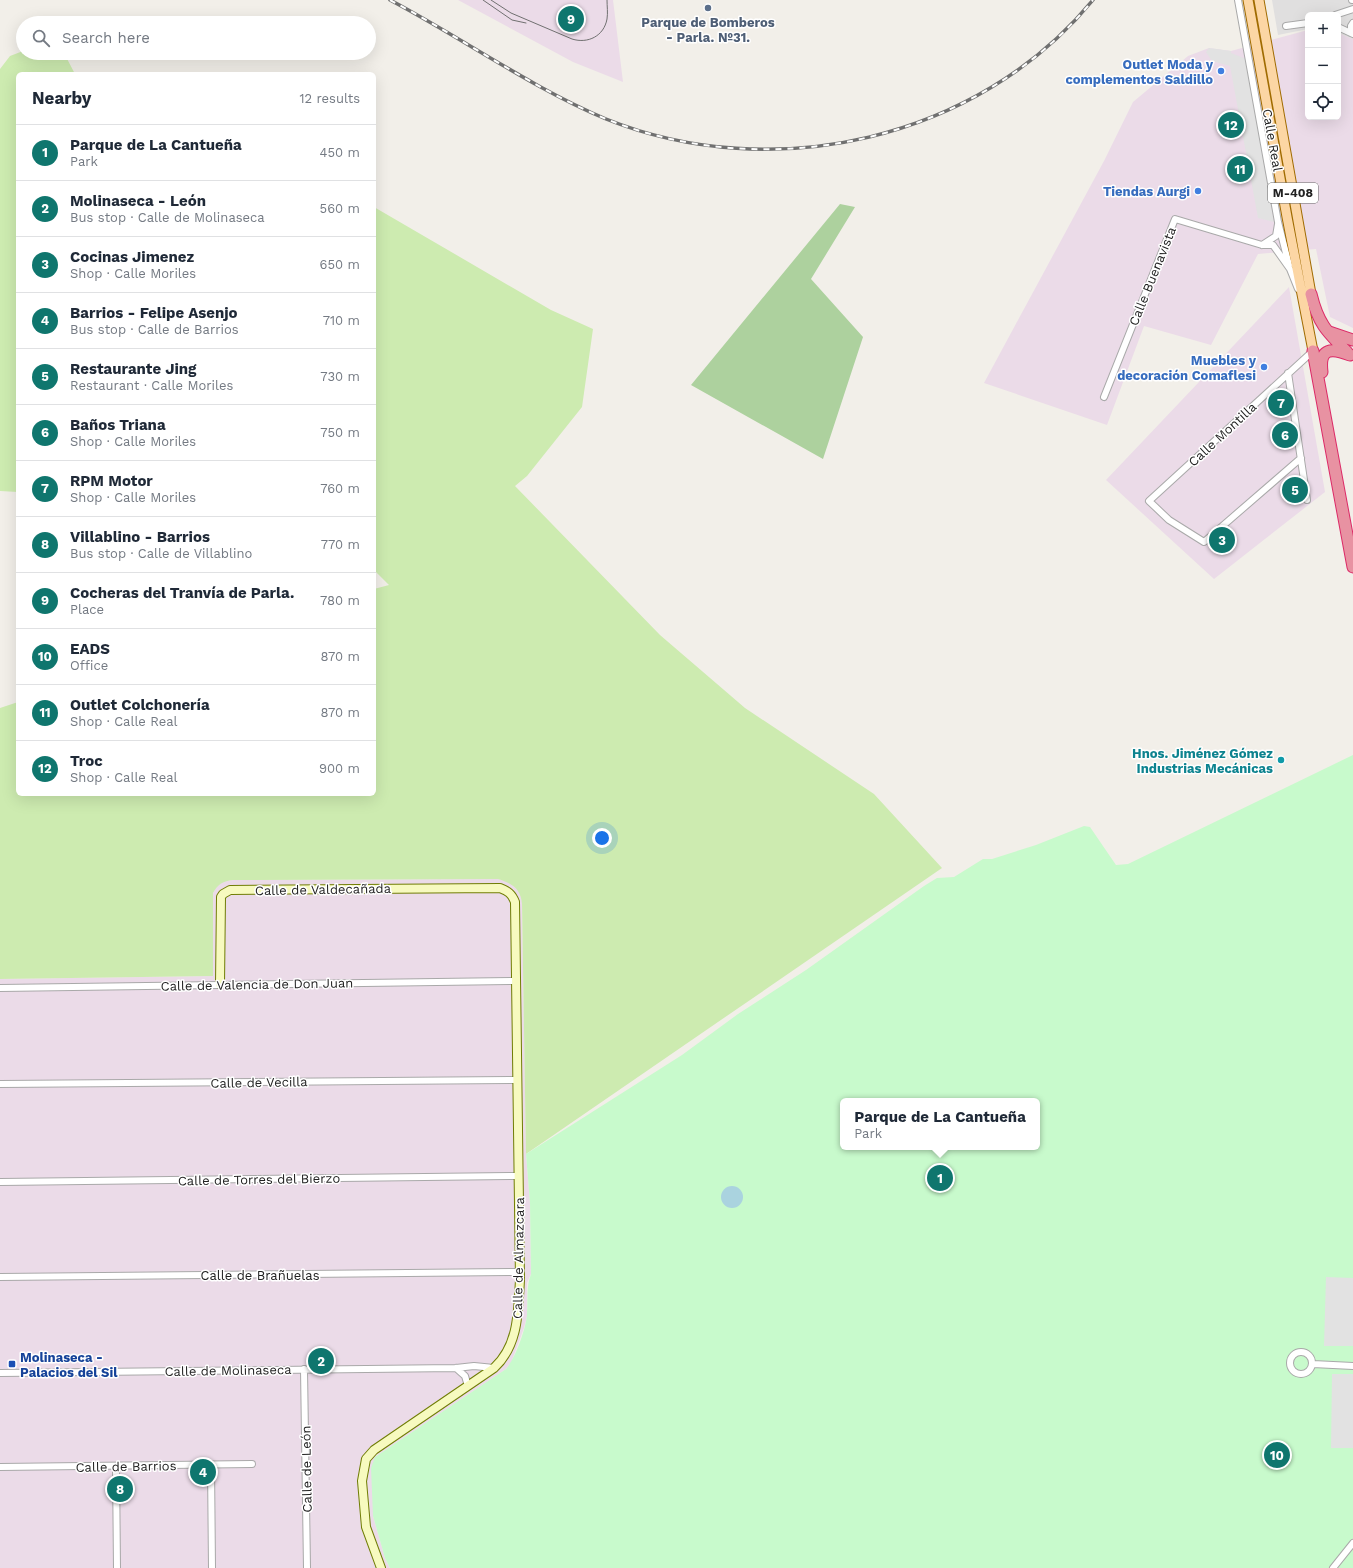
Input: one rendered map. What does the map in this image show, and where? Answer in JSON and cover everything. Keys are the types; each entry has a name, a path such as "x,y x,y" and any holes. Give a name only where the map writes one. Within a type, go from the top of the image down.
{"highway":[{"path":"1311,294 1315,311 1320,323 1351,357"},
{"path":"1326,331 1353,340"},
{"path":"1332,447 1329,412 1321,364 1323,356 1328,351 1335,350 1351,357"},
{"path":"1313,351 1332,447 1353,567"}],"main road":[{"name":"Calle Real","path":"1248,0 1313,351"},
{"name":"Calle Real","path":"1259,0 1311,294"}],"street":[{"path":"1238,0 1278,222 1290,269"},
{"path":"1341,13 1353,9"},
{"path":"1286,26 1305,23"},
{"path":"1352,34 1351,26 1353,23"},
{"path":"1341,28 1352,34"},
{"name":"Calle Buenavista","path":"1104,397 1175,218 1262,245 1273,245 1290,269 1304,307"},
{"path":"1262,245 1276,236 1278,222"},
{"name":"Calle Montilla","path":"1301,458 1204,542 1169,520 1149,501 1313,351"},
{"path":"1288,373 1307,500"},
{"name":"Calle de Valdecañada","path":"220,984 221,897 230,890 500,888 507,890 512,895"},
{"name":"Calle de Almazcara","path":"381,1568 366,1527 362,1481 366,1459 374,1450 502,1361 513,1340 517,1326 520,1272 515,902 512,895"},
{"name":"Calle de Valencia de Don Juan","path":"0,988 220,984 515,982"},
{"name":"Calle de Vecilla","path":"0,1084 517,1080"},
{"name":"Calle de Torres del Bierzo","path":"0,1182 518,1176"},
{"name":"Calle de Brañuelas","path":"0,1277 520,1272"},
{"path":"1313,1364 1353,1366"},
{"name":"Calle de Molinaseca","path":"0,1373 456,1368 474,1366 494,1368"},
{"path":"456,1368 465,1376 468,1386"},
{"name":"Calle de León","path":"304,1369 307,1568"},
{"name":"Calle de Barrios","path":"0,1467 252,1464"},
{"path":"211,1465 212,1568"},
{"path":"116,1466 117,1568"},
{"path":"1333,1568 1353,1543"}],"shaded area":[{"path":"458,0 613,0 623,82 573,62"},
{"path":"1272,0 1353,0 1353,39 1341,34 1341,12 1305,12 1305,30 1278,35"},
{"path":"1305,31 1305,120 1341,120 1341,34 1353,39 1353,328 1330,317 1316,249 1258,254 1211,345 1144,326 1107,425 984,383 1104,161 1133,102 1188,56 1209,48 1231,51"},
{"path":"1209,48 1231,51 1231,53 1246,59 1274,222 1258,218 1230,66 1212,61 1206,52"},
{"path":"1289,287 1325,492 1214,579 1106,480"},
{"path":"498,879 510,882 522,896 526,1154 530,1203 531,1274 527,1283 527,1316 511,1363 506,1369 375,1457 373,1516 385,1558 390,1568 0,1568 0,979 213,976 213,893 217,886 224,881"},
{"path":"1326,1277 1353,1278 1353,1346 1324,1346"},
{"path":"1332,1374 1353,1374 1353,1448 1331,1448"}],"green space":[{"path":"16,54 16,60 68,60 74,72 16,72 16,492 0,491 0,69 10,56"},
{"path":"840,204 855,207 811,279 863,337 823,459 691,385"},
{"path":"376,208 551,310 593,329 582,407 527,476 515,486 660,635 745,708 874,794 942,868 526,1154 522,904 520,894 515,887 498,879 229,880 219,885 213,893 213,976 0,979 0,708 16,703 16,796 376,796 376,588 389,585 376,572"},
{"path":"1353,755 1353,1568 390,1568 385,1558 373,1516 371,1468 375,1457 506,1369 513,1358 522,1335 527,1314 529,1279 531,1274 530,1203 526,1154 682,1055 738,1014 806,970 937,878 954,877 983,859 992,859 1036,845 1084,826 1090,827 1116,865 1128,864"}],"water":[{"path":"732,1186 740,1189 743,1197 740,1205 732,1208 724,1205 721,1197 724,1189"}],"tram line":[{"path":"483,0 512,20 526,23"},
{"path":"491,0 511,13 572,39 578,40 589,39 599,34 603,30 607,19 607,0"}],"railway":[{"path":"390,0 551,93 606,119 670,139 736,148 803,148 869,137 932,117 992,87 1046,48 1093,0"}],"place":[{"name":"Parque de Bomberos - Parla. Nº31.","path":"708,8"},
{"name":"Cocheras del Tranvía de Parla.","path":"571,19"},
{"name":"Outlet Moda y complementos Saldillo","path":"1221,71"},
{"name":"Troc","path":"1231,125"},
{"name":"Outlet Colchonería","path":"1240,169"},
{"name":"Tiendas Aurgi","path":"1198,191"},
{"name":"Muebles y decoración Comaflesi","path":"1264,367"},
{"name":"RPM Motor","path":"1281,403"},
{"name":"Baños Triana","path":"1285,435"},
{"name":"Restaurante Jing","path":"1295,490"},
{"name":"Cocinas Jimenez","path":"1222,540"},
{"name":"Hnos. Jiménez Gómez Industrias Mecánicas","path":"1281,760"},
{"name":"Parque de La Cantueña","path":"940,1178"},
{"name":"Molinaseca - León","path":"321,1361"},
{"name":"Molinaseca - Palacios del Sil","path":"12,1364"},
{"name":"EADS","path":"1277,1455"},
{"name":"Barrios - Felipe Asenjo","path":"203,1472"},
{"name":"Villablino - Barrios","path":"120,1489"}]}
